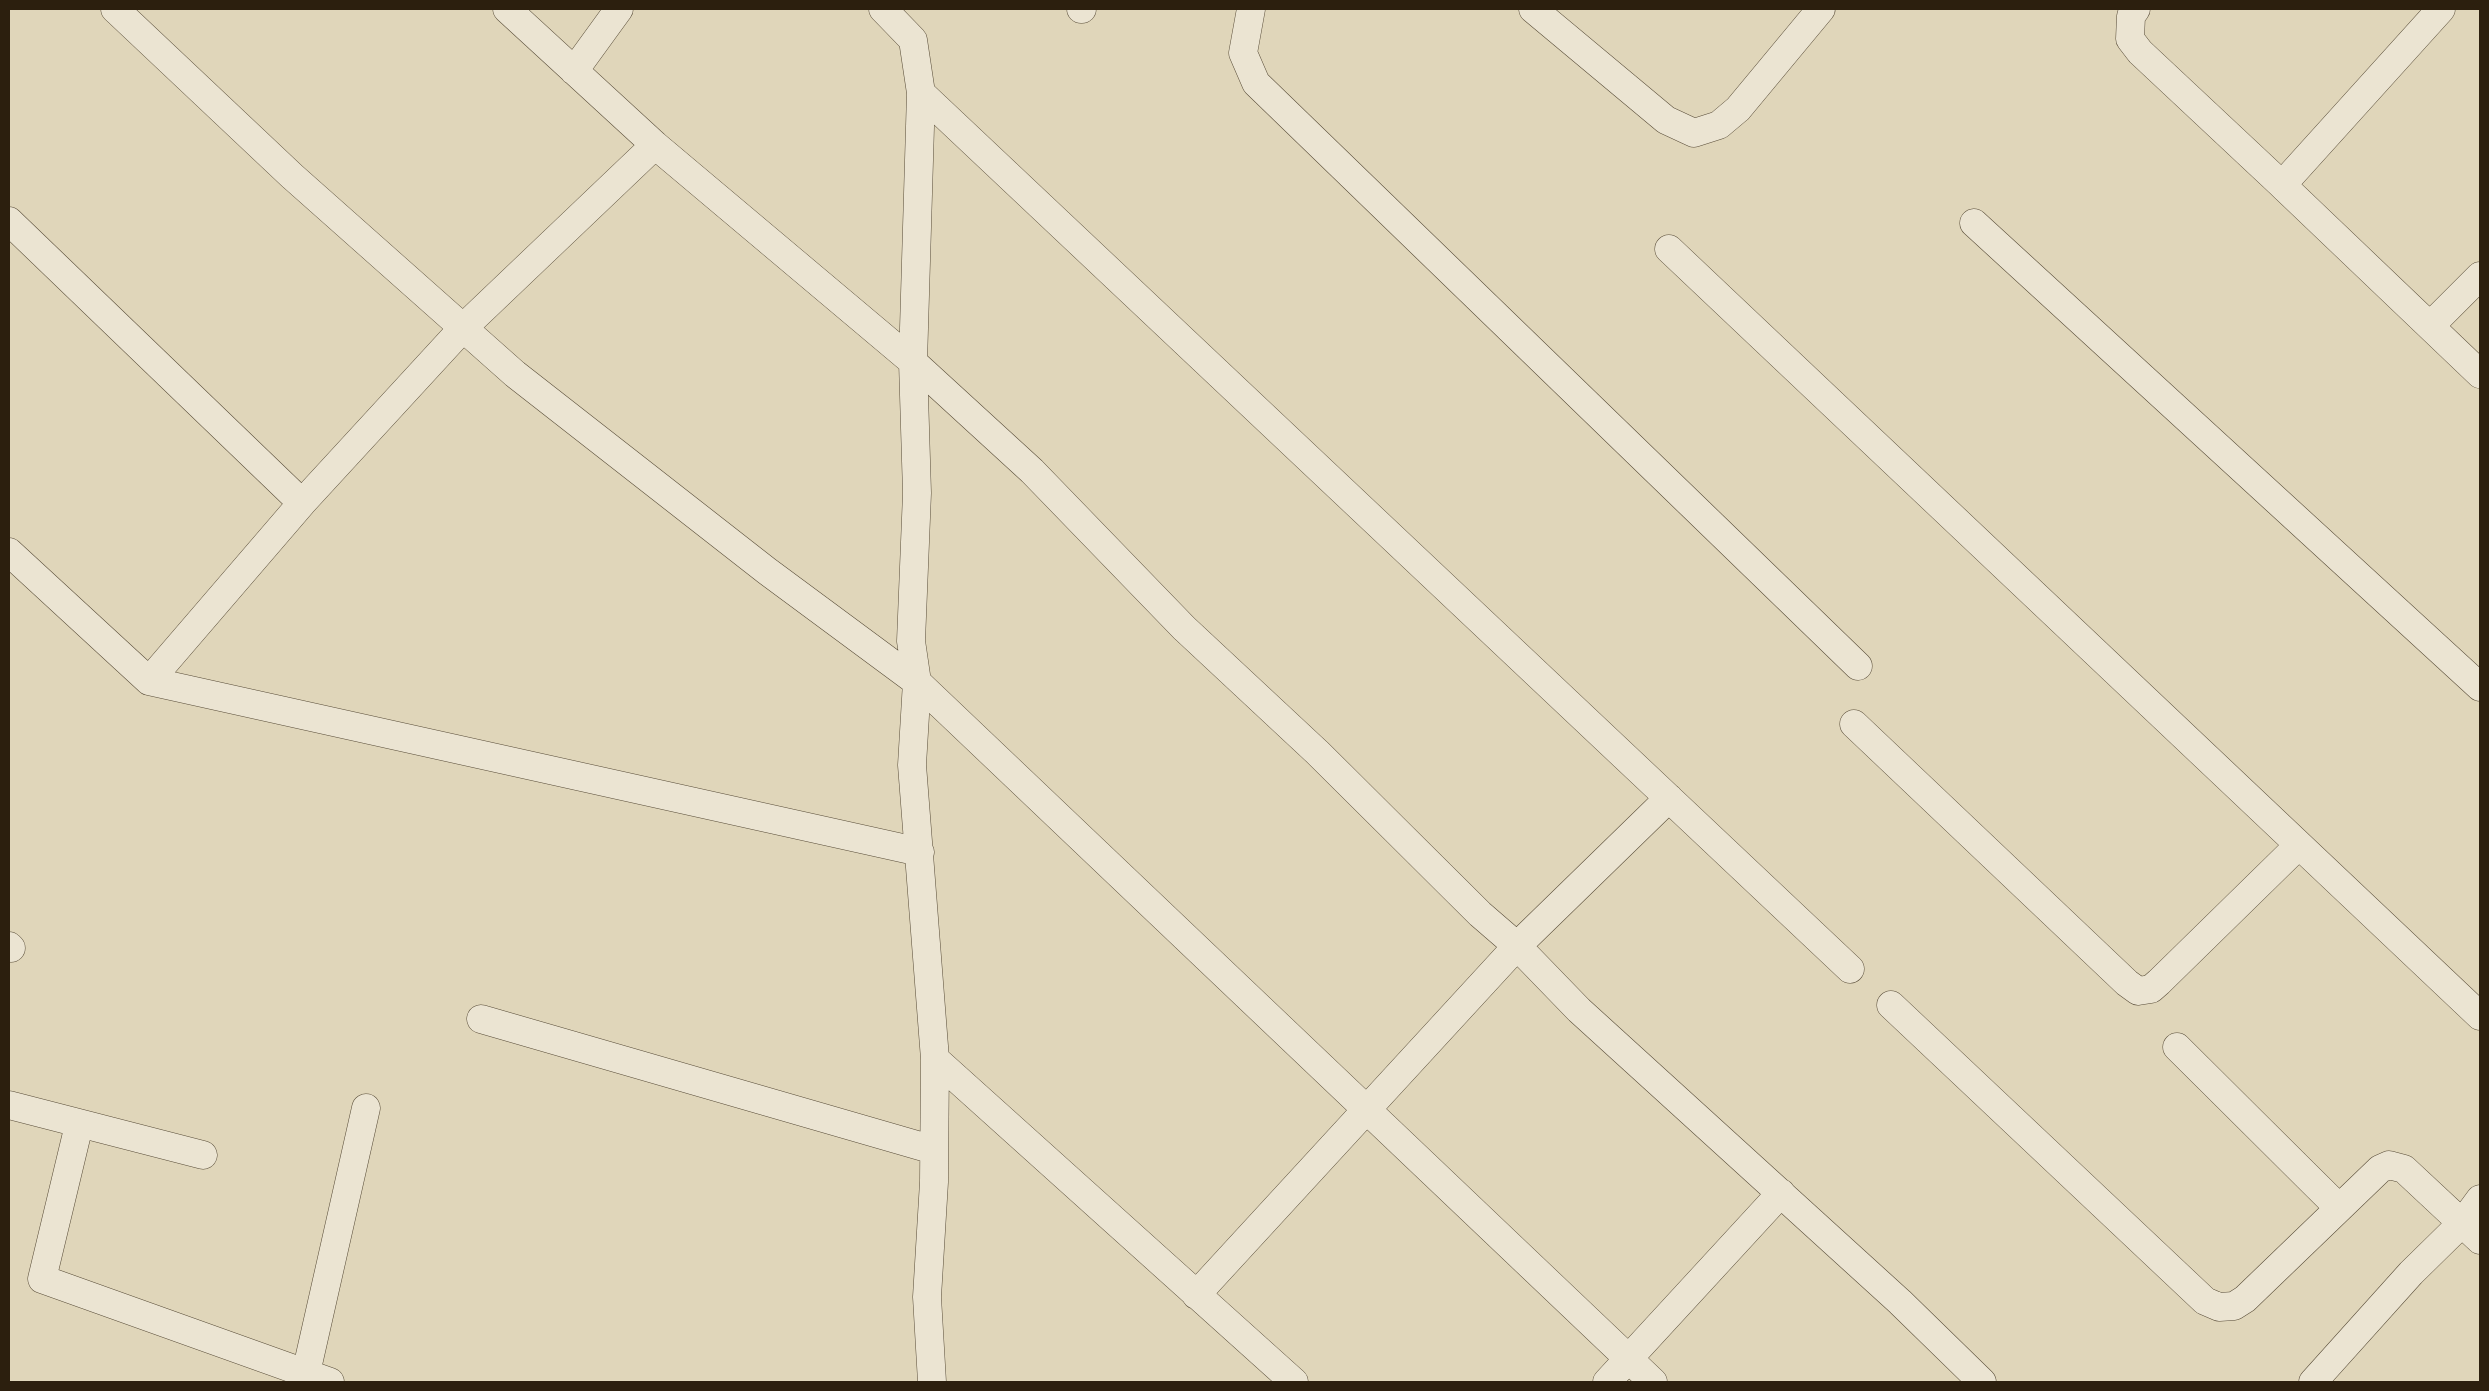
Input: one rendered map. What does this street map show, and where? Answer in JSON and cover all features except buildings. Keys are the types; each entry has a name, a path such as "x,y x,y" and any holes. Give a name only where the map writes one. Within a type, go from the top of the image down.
{"street":[{"path":"116,9 292,176 515,374 767,571 917,682 1653,1382"},
{"path":"507,9 655,145 913,362 1032,471 1184,628 1318,753 1480,914 1517,946 1578,1010 1900,1302 1982,1382"},
{"path":"574,71 619,9"},
{"path":"884,9 913,40"},
{"path":"911,9 913,40 921,92 913,362 916,493 911,641 917,682 912,765 935,1059 934,1150 927,1297 932,1382"},
{"path":"1251,9 1243,53 1256,83 1858,666"},
{"path":"1534,9 1666,120 1694,133 1719,124 1738,109 1821,9"},
{"path":"2136,9 2131,16 2130,39 2140,52 2480,374"},
{"path":"2282,185 2440,9"},
{"path":"921,92 1850,969"},
{"path":"150,681 302,503 463,328 655,145"},
{"path":"9,221 302,503"},
{"path":"1974,223 2480,687"},
{"path":"1669,249 2480,1016"},
{"path":"2430,326 2480,276"},
{"path":"9,552 150,681 920,852"},
{"path":"1854,724 2138,991 2151,988 2159,982 2299,845"},
{"path":"1196,1295 1517,946 1668,798"},
{"path":"1890,1005 2205,1301 2219,1307 2234,1306 2245,1298 2380,1169 2389,1165 2404,1169 2472,1231"},
{"path":"481,1019 934,1150"},
{"path":"2177,1047 2339,1208"},
{"path":"935,1059 1294,1382"},
{"path":"9,1105 79,1125 203,1155"},
{"path":"79,1125 42,1278 318,1378 366,1108"},
{"path":"1607,1382 1781,1193"},
{"path":"2312,1382 2411,1273 2472,1231 2480,1199"}]}
